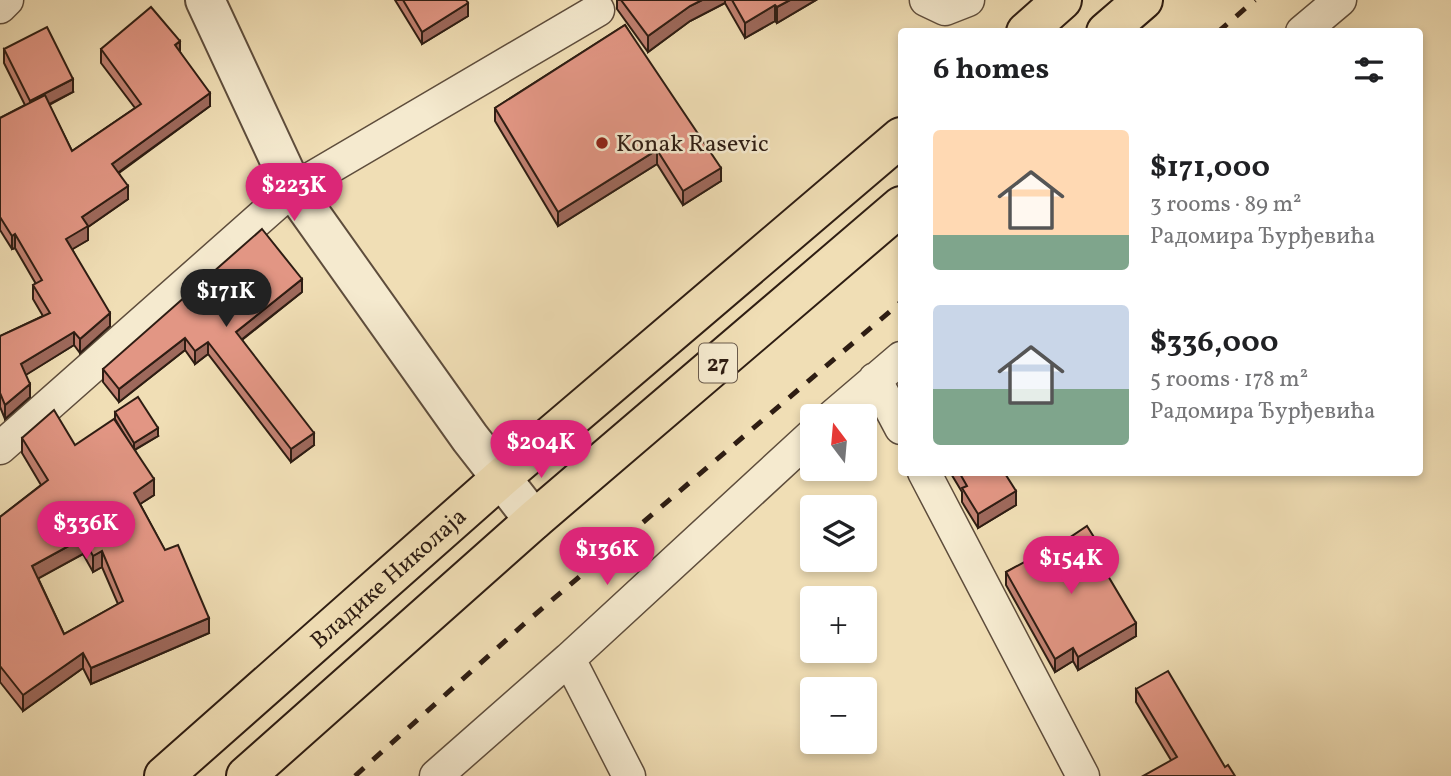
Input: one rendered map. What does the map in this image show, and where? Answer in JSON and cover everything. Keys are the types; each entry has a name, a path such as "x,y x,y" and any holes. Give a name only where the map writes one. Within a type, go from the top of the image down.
{"main road":[{"path":"1030,28 1062,0"},
{"path":"1111,28 1143,0"},
{"name":"Владике Николаја","path":"164,776 501,478 898,140"},
{"name":"27","path":"246,776 534,520 898,209"}],"street":[{"path":"0,7 7,0"},
{"path":"205,0 293,189 463,429 534,520"},
{"path":"926,0 945,9 968,0"},
{"path":"1307,28 1340,0"},
{"path":"0,448 293,189 598,10"},
{"path":"847,404 898,361"},
{"path":"876,379 898,422"},
{"path":"436,776 569,659 800,446"},
{"path":"926,476 1083,776"},
{"path":"569,659 629,776"}],"building":[{"path":"403,0 466,0 468,3 422,32"},
{"path":"621,0 702,0 648,36"},
{"path":"732,0 790,0 777,7 775,5 745,23"},
{"path":"151,7 180,41 175,45 210,93 112,164 128,186 82,217 88,226 66,239 110,313 80,339 74,332 21,364 30,384 5,405 0,393 0,336 50,313 33,285 42,280 15,234 12,236 0,217 0,118 45,95 72,151 141,104 101,49"},
{"name":"Konak Rasevic","path":"625,25 721,168 683,191 657,150 558,212 495,108"},
{"path":"47,27 73,79 30,101 4,49"},
{"path":"262,229 302,279 236,332 314,433 291,449 208,342 195,351 185,338 119,389 103,369"},
{"path":"138,397 158,428 134,443 115,412"},
{"path":"54,410 75,445 114,419 154,479 134,493 165,550 178,545 209,618 91,668 83,653 23,695 0,666 0,517 48,480 22,438","holes":["83,538 93,556 102,551 123,601 64,634 32,566"]},
{"path":"961,476 1007,476 1016,491 978,514 962,488 967,486"},
{"path":"1087,526 1102,550 1095,554 1136,623 1078,657 1073,648 1055,659 1006,572 1050,548 1051,550"},
{"path":"1168,671 1225,767 1228,765 1235,776 1143,776 1177,757 1136,689"}],"railway":[{"path":"1223,28 1255,0"},
{"path":"355,776 524,624 898,305"}],"place":[{"name":"Konak Rasevic","path":"602,143"}]}
